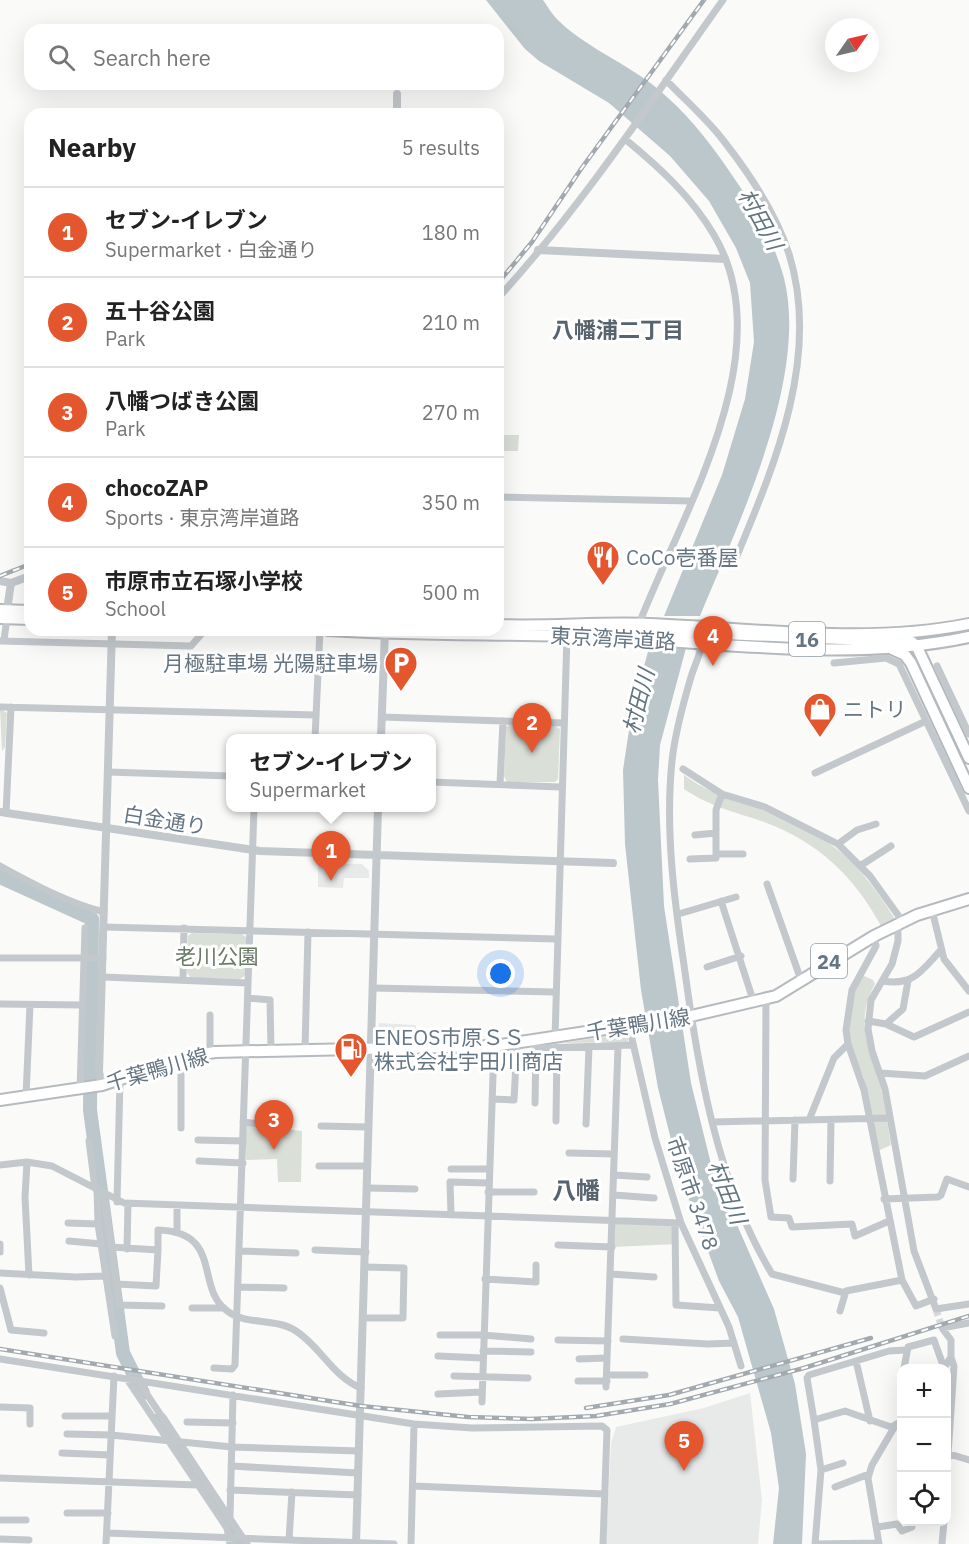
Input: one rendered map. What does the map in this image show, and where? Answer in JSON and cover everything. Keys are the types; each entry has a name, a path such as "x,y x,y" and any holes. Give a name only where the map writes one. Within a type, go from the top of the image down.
{"main road":[{"path":"4,614 24,612"},
{"path":"4,614 24,618"},
{"name":"東京湾岸道路","path":"504,634 567,635 645,629 700,636 895,632 969,624"},
{"name":"東京湾岸道路","path":"504,625 584,625 700,636 891,649 969,637"},
{"path":"924,630 915,646 914,656 937,705 948,742"},
{"name":"16","path":"700,636 907,640 915,646"},
{"path":"915,646 969,758"},
{"path":"891,649 905,655 911,663 969,788"},
{"name":"千葉鴨川線","path":"0,1100 89,1088 210,1053 246,1050 494,1046 556,1042 690,1017 766,1000 787,991 801,980 874,936 900,923 969,899"}],"street":[{"path":"504,291 624,138 723,0"},
{"path":"666,80 721,138 749,177 783,240 796,291 800,348 790,406 760,501 736,558"},
{"path":"397,94 397,108"},
{"path":"624,138 662,170 691,201 716,237 725,259 737,314 736,366 720,429 690,501 645,629"},
{"path":"538,250 725,259"},
{"path":"504,497 690,501"},
{"path":"0,581 11,583 24,578"},
{"path":"11,583 4,614 2,640 191,646 200,636"},
{"path":"556,1121 554,992 567,635"},
{"path":"89,1088 99,1072 112,636"},
{"path":"315,734 320,636"},
{"path":"381,734 385,636"},
{"path":"700,636 701,656 692,673 680,717 670,789 673,878 690,1017 713,1122 746,1223 772,1274 845,1293"},
{"path":"834,663 886,658 899,664 969,811"},
{"path":"937,666 969,734"},
{"path":"0,707 316,715"},
{"path":"3,813 4,754 11,707"},
{"path":"382,717 563,723"},
{"path":"500,784 502,721"},
{"path":"815,773 926,722"},
{"path":"682,769 722,794 765,807 838,844 860,866 900,923 892,964 871,1000 868,1021 872,1051 880,1072 890,1118 917,1262 934,1299 936,1309 969,1304"},
{"path":"108,772 226,776"},
{"path":"436,782 560,787"},
{"path":"690,859 716,858 716,810 722,794"},
{"path":"214,1368 232,1369 235,1365 243,1207 243,1122 254,812"},
{"path":"356,1543 378,812"},
{"name":"白金通り","path":"3,813 253,850 613,863"},
{"path":"838,844 857,830 876,824"},
{"path":"695,835 716,833"},
{"path":"860,866 891,846"},
{"path":"716,854 743,854"},
{"path":"1,869 104,912"},
{"path":"767,884 801,980"},
{"path":"682,913 736,897"},
{"path":"722,902 741,956 754,1003"},
{"path":"932,910 941,950 949,967 969,991"},
{"path":"104,927 556,939"},
{"path":"85,928 82,1005 89,1088"},
{"path":"183,980 184,928"},
{"path":"306,1050 308,932"},
{"path":"874,936 876,946 852,990 847,1014 848,1044 864,1090 902,1280 916,1306 934,1299"},
{"path":"883,981 896,983 908,981 916,976 941,950"},
{"path":"707,967 741,956"},
{"path":"0,958 103,958"},
{"path":"103,977 248,983"},
{"path":"886,1024 903,1009 908,981"},
{"path":"373,988 554,992"},
{"path":"248,998 270,1000 271,1050"},
{"path":"766,1000 765,1180 771,1217 789,1218 792,1227 852,1224 855,1236 889,1221"},
{"path":"0,1004 82,1005"},
{"path":"26,1096 30,1005"},
{"path":"868,1021 886,1024 914,1037 969,1012"},
{"path":"210,1016 210,1053"},
{"name":"市原市 3478","path":"632,1026 633,1045 678,1223 720,1308 741,1366"},
{"path":"556,1042 589,1047 633,1045"},
{"path":"492,1099 514,1100 527,1043"},
{"path":"527,1043 535,1102"},
{"path":"808,1120 834,1058 848,1044"},
{"path":"482,1402 494,1046"},
{"path":"585,1124 589,1047"},
{"path":"607,1381 618,1047"},
{"path":"880,1072 925,1076 969,1056"},
{"path":"181,1060 181,1128"},
{"path":"117,1202 120,1080"},
{"path":"713,1122 890,1118"},
{"path":"793,1179 795,1120"},
{"path":"830,1181 831,1120"},
{"path":"243,1122 276,1126"},
{"path":"321,1126 367,1126"},
{"path":"198,1140 243,1141"},
{"path":"89,1141 111,1247 119,1305 162,1306"},
{"path":"569,1153 614,1154"},
{"path":"199,1161 243,1162"},
{"path":"0,1165 27,1162 66,1171 117,1202 128,1203 678,1223 676,1305 720,1308"},
{"path":"27,1162 25,1197 29,1275"},
{"path":"319,1166 367,1166"},
{"path":"451,1169 489,1169"},
{"path":"614,1174 647,1177"},
{"path":"884,1199 938,1197 947,1179 969,1187"},
{"path":"451,1215 450,1182 489,1183"},
{"path":"367,1188 416,1189"},
{"path":"488,1191 534,1192"},
{"path":"100,1192 101,1244 115,1335"},
{"path":"614,1195 654,1198"},
{"path":"127,1249 128,1203"},
{"path":"177,1205 177,1231"},
{"path":"68,1223 99,1224"},
{"path":"116,1284 156,1286 158,1230 177,1231 199,1247 212,1286 224,1308 238,1317 279,1323 296,1330 334,1369 352,1384 361,1388"},
{"path":"69,1242 101,1244"},
{"path":"0,1244 0,1252"},
{"path":"558,1245 612,1247"},
{"path":"111,1247 158,1250"},
{"path":"315,1250 366,1252"},
{"path":"241,1251 296,1253"},
{"path":"485,1279 536,1282 536,1265"},
{"path":"364,1318 403,1318 404,1268 365,1267"},
{"path":"0,1273 105,1276"},
{"path":"611,1274 654,1277"},
{"path":"840,1311 845,1293 855,1287 902,1280"},
{"path":"239,1287 284,1288"},
{"path":"0,1288 10,1330 44,1333"},
{"path":"192,1308 224,1308"},
{"path":"950,1418 954,1366 951,1357 951,1340 942,1328 969,1323"},
{"path":"440,1335 483,1335 531,1339"},
{"path":"623,1339 708,1344 734,1343"},
{"path":"558,1340 608,1341"},
{"path":"869,1474 879,1544 815,1544 819,1516 820,1470 807,1378 809,1375 889,1351 906,1350 923,1341 934,1340 943,1364"},
{"path":"904,1364 906,1350"},
{"path":"438,1356 531,1352"},
{"path":"947,1364 951,1357"},
{"path":"579,1359 608,1358"},
{"path":"0,1359 414,1424 472,1428 602,1426 607,1430 603,1544"},
{"path":"856,1361 870,1421"},
{"path":"578,1381 607,1381 645,1375"},
{"path":"106,1544 114,1376"},
{"path":"454,1376 528,1378"},
{"path":"127,1378 227,1528 230,1541"},
{"path":"138,1381 245,1541"},
{"path":"438,1394 482,1392"},
{"path":"230,1517 233,1395"},
{"path":"0,1407 30,1408 30,1424"},
{"path":"814,1420 845,1411 891,1427 897,1424"},
{"path":"65,1416 112,1416"},
{"path":"187,1422 232,1423"},
{"path":"411,1544 414,1424"},
{"path":"835,1487 869,1474 897,1426"},
{"path":"67,1434 111,1435 232,1447 359,1451"},
{"path":"62,1453 110,1455"},
{"path":"951,1455 969,1460"},
{"path":"820,1470 843,1463"},
{"path":"231,1466 358,1473"},
{"path":"0,1478 197,1485"},
{"path":"413,1486 605,1494"},
{"path":"230,1490 358,1495"},
{"path":"289,1540 292,1492"},
{"path":"67,1513 108,1513"},
{"path":"0,1520 26,1521"},
{"path":"878,1527 897,1524"},
{"path":"898,1526 902,1531 912,1526"},
{"path":"942,1544 944,1526"},
{"path":"107,1533 230,1541 289,1540 394,1544"},
{"path":"0,1539 29,1540"}],"shaded area":[{"path":"318,863 362,864 369,871 369,878 344,878 343,888 318,887"},
{"path":"379,1023 416,1025 416,1043 382,1042 377,1037"},
{"path":"750,1393 762,1500 758,1544 606,1544 611,1443 616,1427 704,1408"}],"green space":[{"path":"504,435 519,435 518,451 504,451"},
{"path":"0,709 7,713 5,747 2,751"},
{"path":"510,724 555,726 560,729 558,779 555,782 507,782 504,776 506,727"},
{"path":"684,775 714,792 790,820 826,841 856,866 895,919 881,926 871,908 847,877 817,850 783,830 714,805 694,795 684,789"},
{"name":"老川公園","path":"192,933 242,934 247,938 246,975 240,979 191,978 187,973 188,936"},
{"path":"862,975 873,980 875,984 868,999 865,1026 882,1093 891,1145 878,1151 864,1078 848,1040 853,994"},
{"path":"628,1033 628,1042 563,1043"},
{"path":"246,1125 302,1131 301,1182 278,1182 277,1159 246,1160"},
{"path":"613,1220 675,1223 677,1244 612,1247"}],"water":[{"path":"486,0 543,0 555,17 572,32 655,86 686,116 721,159 758,215 780,265 789,317 787,360 778,405 766,450 750,495 700,616 664,616 722,475 745,399 754,342 750,283 736,248 709,201 670,156 609,103 539,61 525,49"},
{"name":"村田川","path":"649,648 686,648 660,745 658,780 664,906 691,1083 712,1168 774,1309 795,1384 806,1454 802,1544 773,1544 779,1488 771,1433 738,1317 719,1281 680,1175 658,1088 641,990 625,844 623,770 632,710"}],"waterway":[{"path":"0,877 92,919 90,1110 123,1353 143,1393"},
{"path":"160,1419 242,1544"}],"tunnel":[{"path":"936,1309 942,1328"}],"railway":[{"path":"504,276 532,242 581,169 704,0"},
{"path":"0,576 24,566"},
{"path":"0,1349 361,1406 468,1417 531,1419 596,1416 670,1404 804,1368 969,1316"},
{"path":"586,1408 669,1395 871,1338"}],"place":[{"name":"CoCo壱番屋","path":"603,586"},
{"name":"chocoZAP","path":"713,666"},
{"name":"月極駐車場 光陽駐車場","path":"401,692"},
{"name":"ニトリ","path":"820,738"},
{"name":"五十谷公園","path":"532,753"},
{"name":"セブン-イレブン","path":"331,881"},
{"name":"ENEOS市原ＳＳ 株式会社宇田川商店","path":"351,1078"},
{"name":"八幡つばき公園","path":"274,1150"},
{"name":"市原市立石塚小学校","path":"684,1471"}],"district":[{"name":"八幡浦二丁目","path":"618,329"},
{"name":"八幡","path":"576,1190"}]}
